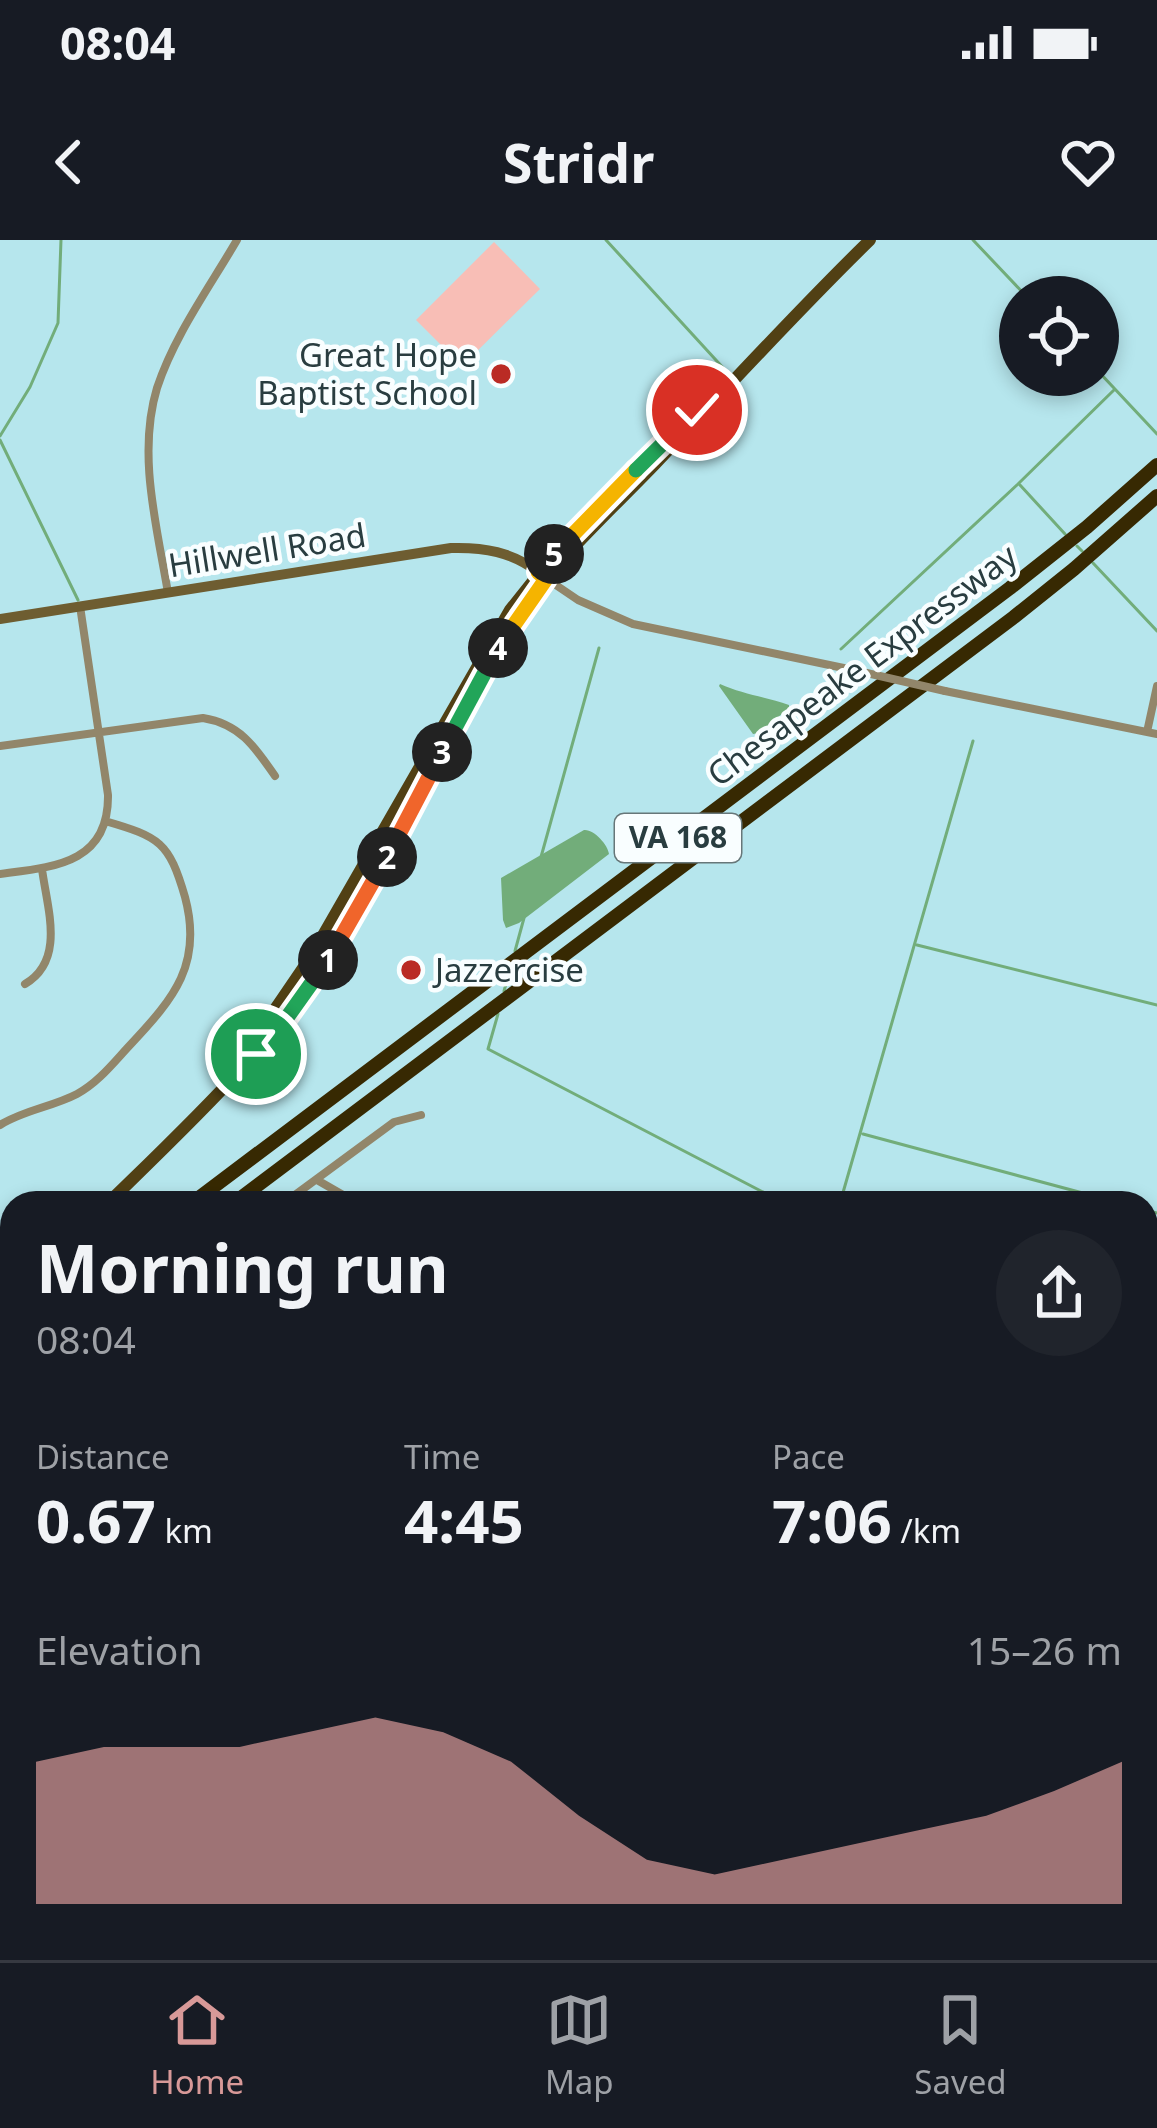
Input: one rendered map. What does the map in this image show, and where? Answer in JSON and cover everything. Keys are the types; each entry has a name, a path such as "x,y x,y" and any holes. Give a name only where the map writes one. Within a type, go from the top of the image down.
{"highway":[{"name":"Chesapeake Expressway","path":"208,1191 1010,588 1157,465"},
{"name":"Chesapeake Expressway","path":"250,1191 1014,617 1157,496"}],"main road":[{"path":"120,1191 276,1033 324,967 542,575 598,506 870,240"}],"street":[{"path":"168,592 148,457 156,392 171,353 237,240"},
{"name":"Hillwell Road","path":"0,619 451,548 502,552 542,575"},
{"path":"542,575 578,600 633,624 1152,733 1157,686"},
{"path":"0,874 63,865 94,843 105,821 108,795 80,606"},
{"path":"0,746 195,718 215,720 243,734 275,776"},
{"path":"0,1125 71,1097 95,1082 170,1001 185,970 190,925 173,860 146,834 105,821"},
{"path":"25,984 43,968 51,947 42,869"},
{"path":"301,1191 394,1122 421,1115"},
{"path":"316,1180 335,1191"}],"shaded area":[{"path":"494,242 540,289 462,366 416,320"},
{"path":"720,684 789,705 789,708 753,734"},
{"path":"584,830 600,838 609,854 506,928 501,878"}],"waterway":[{"path":"0,436 30,387 58,323 61,240"},
{"path":"606,240 726,371"},
{"path":"973,240 1007,276"},
{"path":"1119,393 1157,434"},
{"path":"841,649 1108,396"},
{"path":"0,440 78,600"},
{"path":"1020,485 1065,534"},
{"path":"1077,546 1082,551"},
{"path":"1093,563 1157,631"},
{"path":"541,857 599,648"},
{"path":"843,1191 973,741"},
{"path":"515,951 524,918"},
{"path":"917,945 1157,1005"},
{"path":"504,991 509,974"},
{"path":"498,1014 488,1049 761,1191"},
{"path":"863,1134 1075,1191"}],"place":[{"name":"Great Hope Baptist School","path":"501,374"},
{"name":"Jazzercise","path":"411,970"}],"route":[{"path":"256,1054 300,1001 361,907 502,640 546,579 538,572 697,410"}]}
